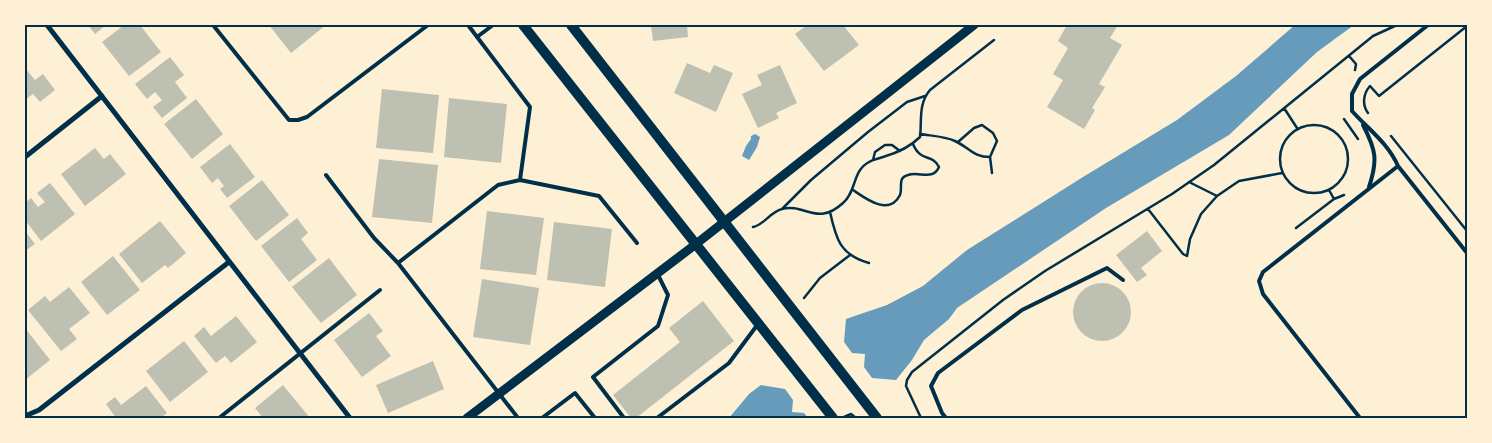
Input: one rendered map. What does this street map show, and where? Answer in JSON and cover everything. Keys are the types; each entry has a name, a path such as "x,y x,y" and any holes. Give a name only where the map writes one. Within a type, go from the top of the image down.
{"main road":[{"path":"522,25 830,415"},
{"path":"571,25 878,418"}],"street":[{"path":"47,25 350,418"},
{"path":"467,418 696,244 974,25"},
{"path":"25,157 102,96"},
{"path":"25,416 39,410 229,262"}],"lane":[{"path":"213,25 289,120 307,117 428,25"},
{"path":"468,25 530,107 520,180"},
{"path":"477,37 493,25"},
{"path":"1428,25 1360,80 1352,94 1352,111 1380,138 1398,166 1467,254"},
{"path":"1361,121 1371,141 1376,160 1369,189"},
{"path":"1360,418 1264,294 1259,281 1263,272 1398,166"},
{"path":"326,175 374,238 398,263 518,418"},
{"path":"398,263 498,185 520,180 599,196 637,243"},
{"path":"946,418 931,386 938,373 1022,310 1107,268 1124,280"},
{"path":"624,418 593,377 658,326 668,295 657,273"},
{"path":"219,418 380,290"},
{"path":"657,418 729,363 758,324"},
{"path":"542,418 575,393 595,418"}],"path":[{"path":"921,418 906,386 912,372 1017,290 1071,254 1190,182 1239,146 1373,36 1397,25"},
{"path":"1372,118 1365,108 1366,90 1370,86 1379,96 1467,26"},
{"path":"781,209 825,214 846,201 853,190 857,173 864,165 872,160 900,151 920,138 922,107 925,96 930,90 994,40"},
{"path":"1348,55 1356,64 1353,73"},
{"path":"753,227 759,226 781,209 811,180 907,102 925,96"},
{"path":"1284,108 1296,128"},
{"path":"1343,114 1360,142"},
{"path":"1313,124 1330,128 1340,136 1347,149 1349,158 1344,175 1329,190 1318,193 1300,190 1287,181 1282,173 1279,158 1280,150 1287,137 1296,128 1313,124"},
{"path":"958,142 974,128 982,126 993,133 997,141 990,158 992,173"},
{"path":"920,134 958,142 975,155 990,158"},
{"path":"1388,134 1467,231"},
{"path":"853,190 882,206 893,202 900,195 901,180 906,175 916,173 932,175 937,172 936,162 921,156 913,144"},
{"path":"872,160 875,152 885,145 892,145 900,151"},
{"path":"1148,208 1182,254 1187,256 1190,239 1201,214 1217,196 1239,181 1282,173"},
{"path":"1190,182 1217,196"},
{"path":"1329,190 1334,199"},
{"path":"1296,228 1334,199 1348,192"},
{"path":"830,212 837,237 850,255 854,259 869,263"},
{"path":"804,298 820,278 850,255"},
{"path":"846,416 851,414 856,418"}],"water":[{"path":"1295,25 1354,25 1317,52 1229,135 1106,208 957,308 949,319 924,340 912,360 896,380 872,378 864,367 865,354 852,353 844,342 846,319 887,305 923,286 967,250 1177,120 1236,76"},
{"path":"755,134 760,137 757,147 749,160 742,156 751,136"},
{"path":"761,385 785,389 793,400 792,412 804,413 808,418 729,418 749,394"}],"building":[{"path":"88,25 106,25 95,34"},
{"path":"124,25 140,25 161,52 129,76 102,42"},
{"path":"269,25 326,25 291,53"},
{"path":"651,25 687,25 688,37 653,41"},
{"path":"807,25 843,25 859,45 824,71 795,34"},
{"path":"1067,25 1118,25 1110,38 1122,45 1099,84 1105,87 1092,108 1095,110 1084,129 1047,107 1063,80 1053,74 1068,48 1058,41"},
{"path":"170,57 184,75 175,82 187,98 162,118 153,107 162,100 155,92 147,99 135,84"},
{"path":"687,63 710,73 714,65 733,73 716,112 674,93"},
{"path":"780,65 797,103 776,113 779,118 758,128 742,94 762,85 757,75"},
{"path":"25,68 35,80 43,74 55,90 40,102 33,94 25,100"},
{"path":"382,89 439,95 433,153 376,148"},
{"path":"449,98 507,104 501,163 444,157"},
{"path":"196,99 223,134 192,159 164,124"},
{"path":"230,144 255,177 227,198 220,189 224,186 218,178 212,183 200,167"},
{"path":"95,148 104,159 110,154 126,174 85,206 61,174"},
{"path":"379,159 438,165 432,223 372,217"},
{"path":"262,180 289,215 256,241 229,206"},
{"path":"50,183 75,214 41,241 25,220 25,203 31,198 38,207 45,202 37,193"},
{"path":"487,211 544,218 536,275 480,269"},
{"path":"297,218 308,233 301,239 317,260 289,282 261,246"},
{"path":"160,221 186,253 168,268 165,265 142,283 119,254"},
{"path":"554,222 612,229 605,287 547,280"},
{"path":"25,231 35,244 25,251"},
{"path":"1147,231 1162,251 1141,268 1147,275 1137,282 1116,255"},
{"path":"113,256 140,290 107,315 81,282"},
{"path":"329,258 357,295 321,323 292,287"},
{"path":"482,279 539,288 530,345 473,337"},
{"path":"1096,283 1108,283 1123,291 1131,306 1131,318 1123,333 1108,341 1096,341 1081,333 1073,318 1073,306 1081,291"},
{"path":"69,287 90,313 69,329 77,339 61,351 28,310 45,296 50,302"},
{"path":"703,301 734,341 636,418 631,418 613,395 680,342 669,328"},
{"path":"369,313 383,331 376,336 391,356 362,377 334,340"},
{"path":"236,316 257,342 231,363 225,356 216,363 194,336 204,327 211,336"},
{"path":"25,328 50,360 25,380"},
{"path":"184,341 208,372 170,402 146,371"},
{"path":"433,361 444,389 388,413 376,385"},
{"path":"283,385 310,418 263,418 255,408"},
{"path":"146,386 167,413 160,418 116,418 106,404 115,397 121,405"}]}
